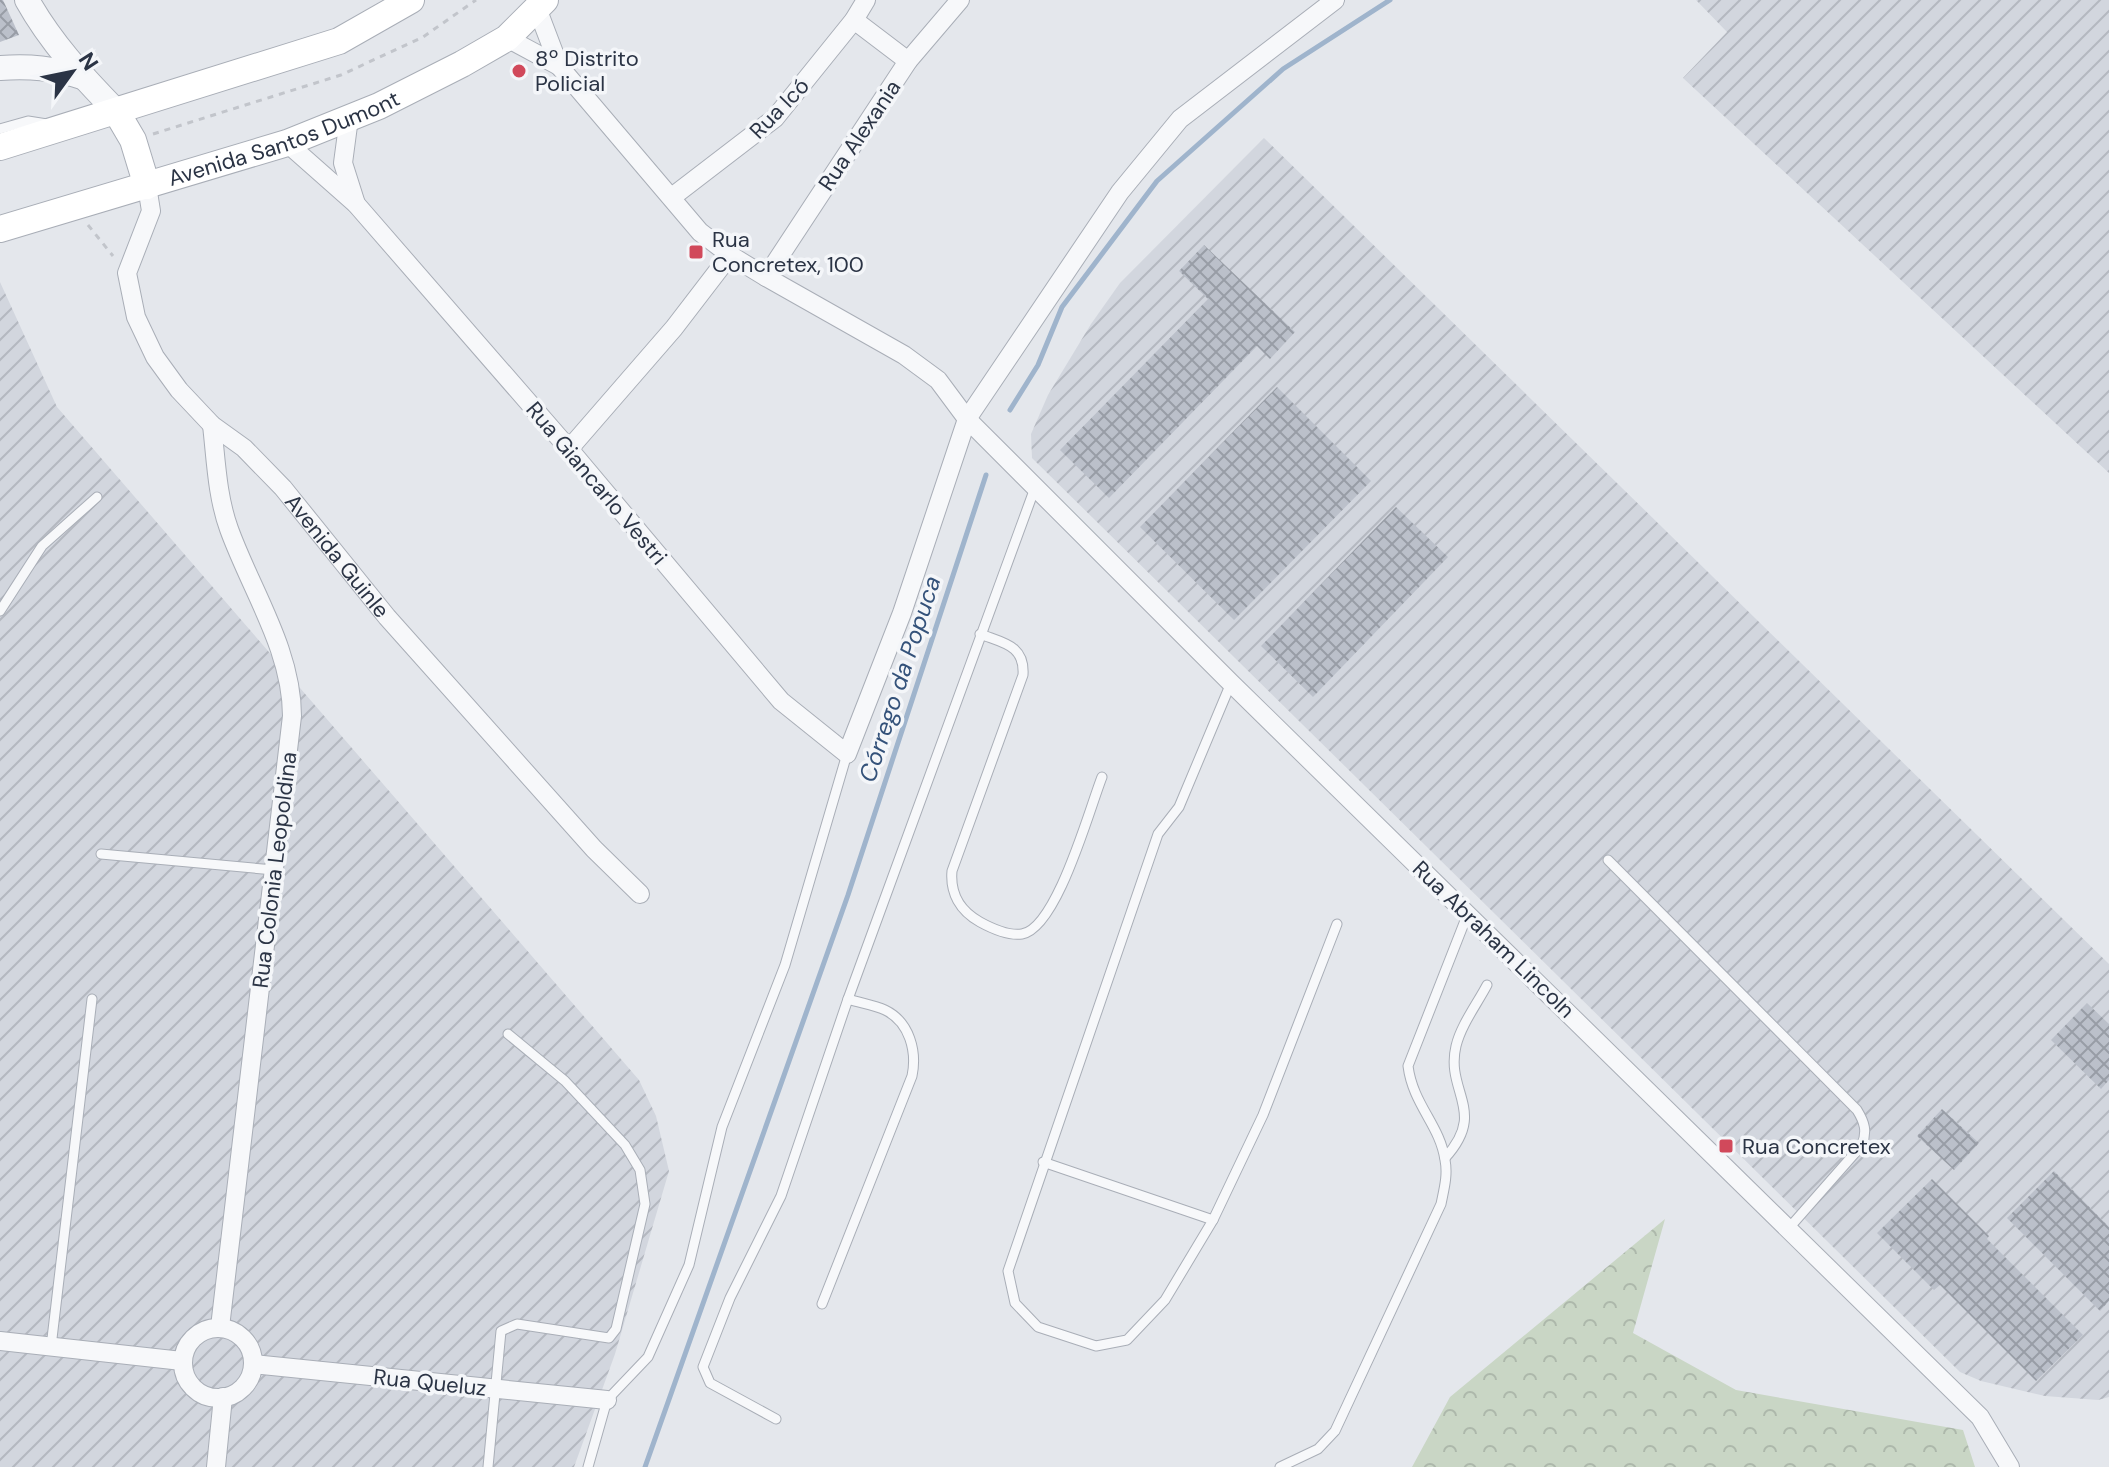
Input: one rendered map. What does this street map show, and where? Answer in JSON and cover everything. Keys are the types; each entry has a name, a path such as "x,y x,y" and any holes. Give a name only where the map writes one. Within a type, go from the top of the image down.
{"main road":[{"path":"0,147 339,41 411,0"},
{"name":"Avenida Santos Dumont","path":"0,229 287,143 349,118 419,88 507,38 541,4"},
{"path":"116,111 133,140 147,186"}],"street":[{"path":"27,0 45,32 82,77 116,111"},
{"name":"Rua Icó","path":"672,197 775,118 854,20 866,0"},
{"name":"Rua Alexania","path":"766,277 908,61 960,0"},
{"path":"847,754 912,584 967,419 1120,192 1180,119 1335,0"},
{"path":"541,4 559,66"},
{"path":"854,20 908,61"},
{"path":"507,38 559,66 700,232 766,277 904,355 938,380 967,419"},
{"path":"0,68 43,67 82,77"},
{"name":"Rua Giancarlo Vestri","path":"349,118 343,163 356,204"},
{"name":"Rua Giancarlo Vestri","path":"287,143 356,204 569,449 781,701 847,754"},
{"path":"127,273 151,211 147,186"},
{"path":"569,449 674,328 730,255"},
{"name":"Avenida Guinle","path":"127,273 136,317 155,357 179,390 212,425 244,448 283,488 387,617 594,849 640,894"},
{"name":"Rua Abraham Lincoln","path":"967,419 1231,683 1980,1417 2010,1467"},
{"name":"Rua Colonia Leopoldina","path":"212,425 222,508 291,683 292,716 220,1327"},
{"path":"220,1327 231,1330 247,1344 253,1364 244,1386 234,1394 212,1397 194,1389 182,1361 185,1350 199,1333 220,1327"},
{"path":"0,1341 182,1361"},
{"name":"Rua Queluz","path":"253,1364 607,1400"},
{"path":"216,1467 223,1397"}],"lane":[{"path":"0,129 28,121 63,127"},
{"path":"776,1419 710,1383 703,1367 730,1298 781,1196 848,999 1036,485"},
{"path":"0,611 42,546 97,497"},
{"path":"980,634 1010,645 1019,653 1023,675 952,871 950,886 966,912 979,922 1010,934 1023,934 1035,928 1056,899 1102,777"},
{"path":"1231,683 1179,807 1158,834 1008,1271 1015,1303 1038,1327 1096,1346 1127,1340 1165,1300 1213,1220 1263,1115 1337,924"},
{"path":"588,1467 607,1400 648,1357 689,1265 722,1127 785,965 847,754"},
{"path":"101,854 274,870"},
{"path":"1608,860 1857,1110 1864,1121 1866,1133 1862,1145 1789,1228"},
{"path":"1280,1467 1318,1449 1335,1431 1441,1204 1446,1179 1445,1158 1437,1134 1410,1087 1408,1066 1468,913"},
{"path":"1445,1158 1458,1144 1466,1117 1455,1063 1456,1047 1487,985"},
{"path":"51,1347 92,999"},
{"path":"822,1304 912,1076 915,1061 913,1044 896,1018 885,1010 848,999"},
{"path":"488,1467 501,1331 517,1324 609,1338 613,1335 645,1204 640,1170 625,1145 565,1081 508,1034"},
{"path":"1043,1162 1213,1220"}],"path":[{"path":"133,140 341,75 423,37 476,0"},
{"path":"72,207 127,273"}],"shaded area":[{"path":"1696,0 2109,0 2109,473 1683,78 1727,32"},
{"path":"1264,138 2109,964 2109,1397 2098,1400 2045,1396 1981,1381 1960,1372 1032,458 1031,434 1048,395 1120,283"},
{"path":"0,282 57,407 639,1080 656,1116 669,1171 615,1354 574,1467 0,1467"}],"green space":[{"path":"1665,1219 1633,1333 1736,1390 1963,1430 1975,1467 1412,1467 1450,1397"}],"building":[{"path":"0,0 3,0 19,35 0,42"},
{"path":"1204,245 1295,332 1270,359 1257,346 1109,498 1060,450 1208,299 1179,271"},
{"path":"1277,387 1371,481 1234,620 1140,527"},
{"path":"1396,507 1448,557 1313,697 1261,646"},
{"path":"2087,1003 2109,1024 2109,1080 2101,1089 2051,1040"},
{"path":"1942,1109 1979,1143 1954,1170 1917,1136"},
{"path":"2054,1171 2109,1227 2109,1301 2100,1311 2007,1218"},
{"path":"1932,1179 2083,1335 2036,1381 1940,1285 1934,1290 1877,1233"}],"waterway":[{"name":"Córrego da Popuca","path":"1010,410 1038,365 1062,307 1157,181 1283,69 1390,0"},
{"path":"645,1467 848,895 986,475"}],"place":[{"name":"8º Distrito Policial","path":"519,71"},
{"name":"Rua Concretex, 100","path":"696,252"},
{"name":"Rua Concretex","path":"1726,1146"}]}
